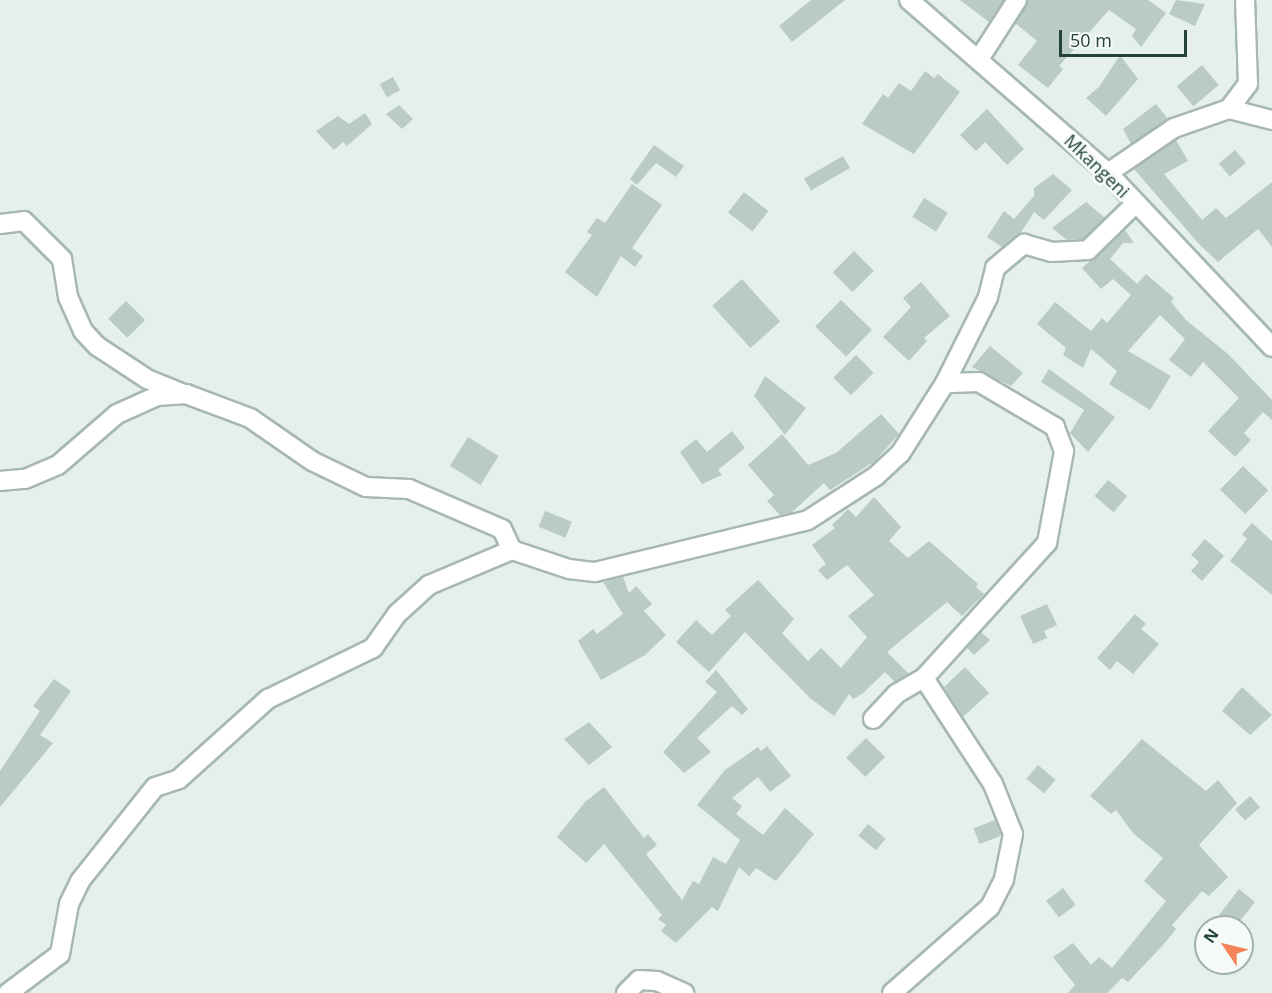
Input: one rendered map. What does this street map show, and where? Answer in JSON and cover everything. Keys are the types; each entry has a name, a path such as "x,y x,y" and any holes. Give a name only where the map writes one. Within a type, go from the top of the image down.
{"street":[{"name":"Mkangeni","path":"909,0 1108,173 1272,347"},
{"path":"979,59 1017,0"},
{"path":"1229,109 1248,84 1245,0"},
{"path":"1108,173 1174,128 1229,109 1272,120"},
{"path":"8,993 60,954 69,904 80,881 155,787 179,779 268,699 373,648 398,614 429,585 512,550 569,569 595,572 808,520 885,470 900,454 945,383 988,297 995,268 1024,244 1052,252 1088,250 1136,203"},
{"path":"0,224 24,221 62,259 68,297 83,330 97,345 147,379 249,418 312,461 366,487 409,489 502,529 512,550"},
{"path":"873,719 896,694 924,678 1047,543 1064,451 1055,427 999,391 979,382 945,383"},
{"path":"0,480 25,479 58,465 117,414 157,396 186,394"},
{"path":"892,993 990,907 1004,879 1013,834 993,784 924,678"},
{"path":"626,993 639,980 657,981 684,993"}],"building":[{"path":"811,0 845,0 792,42 779,26"},
{"path":"960,0 1004,0 989,22"},
{"path":"1028,0 1148,0 1166,13 1141,47 1132,36 1136,29 1109,10 1059,66 1063,69 1048,88 1018,65 1037,41 1015,23"},
{"path":"1176,0 1205,4 1195,26 1169,14"},
{"path":"1120,55 1138,79 1106,116 1086,98 1099,87"},
{"path":"1202,65 1219,85 1193,106 1177,86"},
{"path":"925,71 934,78 938,74 960,92 914,154 862,124 883,94 888,98 899,83 911,91"},
{"path":"393,77 400,90 387,97 380,84"},
{"path":"1156,104 1168,119 1131,144 1123,129"},
{"path":"399,105 413,119 402,129 386,114"},
{"path":"987,109 1024,149 1007,165 985,142 976,151 960,135"},
{"path":"365,113 372,124 347,146 343,142 334,150 316,131 338,116 349,124"},
{"path":"1176,140 1188,161 1164,174 1202,220 1216,208 1226,218 1272,182 1272,247 1258,229 1218,262 1198,243 1134,169"},
{"path":"654,145 684,166 676,177 656,163 637,185 630,179"},
{"path":"1235,150 1246,163 1230,177 1219,163"},
{"path":"843,156 850,168 811,191 804,178"},
{"path":"1053,174 1072,190 1044,220 1034,212 1020,234 1002,247 987,237 1004,211 1014,219 1034,196 1034,188"},
{"path":"632,184 662,205 632,248 643,256 635,267 621,256 597,297 565,272 592,235 587,232 597,218 605,223"},
{"path":"744,192 768,211 752,232 728,212"},
{"path":"924,198 948,213 936,231 912,217"},
{"path":"1086,202 1105,218 1083,239 1067,240 1052,228"},
{"path":"1125,230 1134,243 1123,243 1110,259 1137,284 1146,274 1174,298 1171,302 1186,320 1228,354 1272,400 1272,420 1263,412 1244,433 1251,440 1235,457 1208,431 1239,398 1203,362 1191,377 1169,360 1185,339 1160,315 1128,351 1171,376 1150,410 1109,384 1117,371 1091,349 1083,368 1063,355 1066,348 1037,324 1055,302 1091,331 1102,318 1107,323 1131,295 1113,279 1101,289 1082,268"},
{"path":"854,251 874,271 853,292 833,272"},
{"path":"742,279 780,321 750,348 712,306"},
{"path":"921,282 950,316 924,338 927,341 909,361 883,337 911,307 903,298"},
{"path":"841,300 872,330 846,356 815,327"},
{"path":"126,301 145,320 127,338 108,319"},
{"path":"990,346 1023,373 1011,386 972,367"},
{"path":"856,355 874,373 851,395 833,378"},
{"path":"1049,369 1115,417 1088,452 1070,433 1084,410 1041,382"},
{"path":"765,376 806,408 785,435 754,396"},
{"path":"881,414 899,434 875,461 830,490 824,483 791,513 780,515 767,501 774,495 748,465 782,434 808,465 836,453"},
{"path":"732,431 745,448 718,470 722,475 702,484 680,452 696,439 707,452"},
{"path":"468,437 499,456 481,485 450,466"},
{"path":"1243,466 1268,490 1245,514 1220,490"},
{"path":"1108,480 1127,496 1114,512 1095,496"},
{"path":"874,497 901,527 889,541 908,558 929,541 978,584 976,587 984,594 962,616 947,602 887,652 909,674 895,682 885,672 862,694 853,699 849,694 834,716 810,698 745,632 709,672 676,642 696,620 712,635 731,616 725,610 758,580 794,619 782,633 808,661 821,648 841,668 867,637 848,616 874,595 847,565 827,580 818,570 826,564 812,545 835,528 832,525 848,509 856,517"},
{"path":"545,511 572,522 566,538 539,527"},
{"path":"1252,523 1272,541 1272,595 1230,561 1247,539 1242,534"},
{"path":"1205,539 1224,556 1202,581 1191,571 1199,562 1191,555"},
{"path":"623,577 629,593 636,586 652,604 644,611 666,635 645,655 601,680 578,641 593,629 597,634 623,614 603,582"},
{"path":"1047,604 1057,625 1044,631 1047,638 1033,644 1020,616"},
{"path":"1135,614 1146,624 1141,629 1159,644 1133,674 1117,661 1110,670 1097,658"},
{"path":"981,632 990,640 974,655 967,648"},
{"path":"965,667 989,693 963,717 944,687"},
{"path":"716,670 748,709 742,715 732,706 697,738 711,752 684,773 663,752 717,692 705,682"},
{"path":"54,679 71,691 40,735 53,743 0,807 0,771 40,711 33,706"},
{"path":"1242,687 1272,715 1250,735 1222,711"},
{"path":"589,722 612,747 589,765 564,739"},
{"path":"866,738 885,757 865,777 846,758"},
{"path":"1142,739 1206,791 1218,780 1237,803 1199,845 1228,877 1209,896 1202,891 1172,925 1176,929 1163,945 1128,982 1122,978 1107,993 1068,993 1075,985 1053,957 1073,943 1091,965 1099,957 1112,968 1166,901 1144,881 1163,858 1133,833 1116,810 1111,814 1090,796"},
{"path":"767,746 791,776 770,792 758,777 732,798 742,806 736,814 763,835 785,808 814,834 776,881 756,868 749,876 739,867 718,911 712,907 676,943 661,931 666,925 658,919 662,915 604,844 586,863 557,837 585,802 604,787 644,838 648,834 657,845 646,854 682,900 693,881 699,884 713,857 726,864 740,840 697,805 725,770 758,747 761,751"},
{"path":"1038,765 1056,780 1044,794 1026,779"},
{"path":"1250,796 1260,807 1245,821 1235,809"},
{"path":"995,820 1001,836 980,844 974,828"},
{"path":"868,824 886,839 876,850 858,835"},
{"path":"1063,888 1076,905 1059,917 1046,901"},
{"path":"1239,889 1255,902 1245,915 1219,915"}]}
